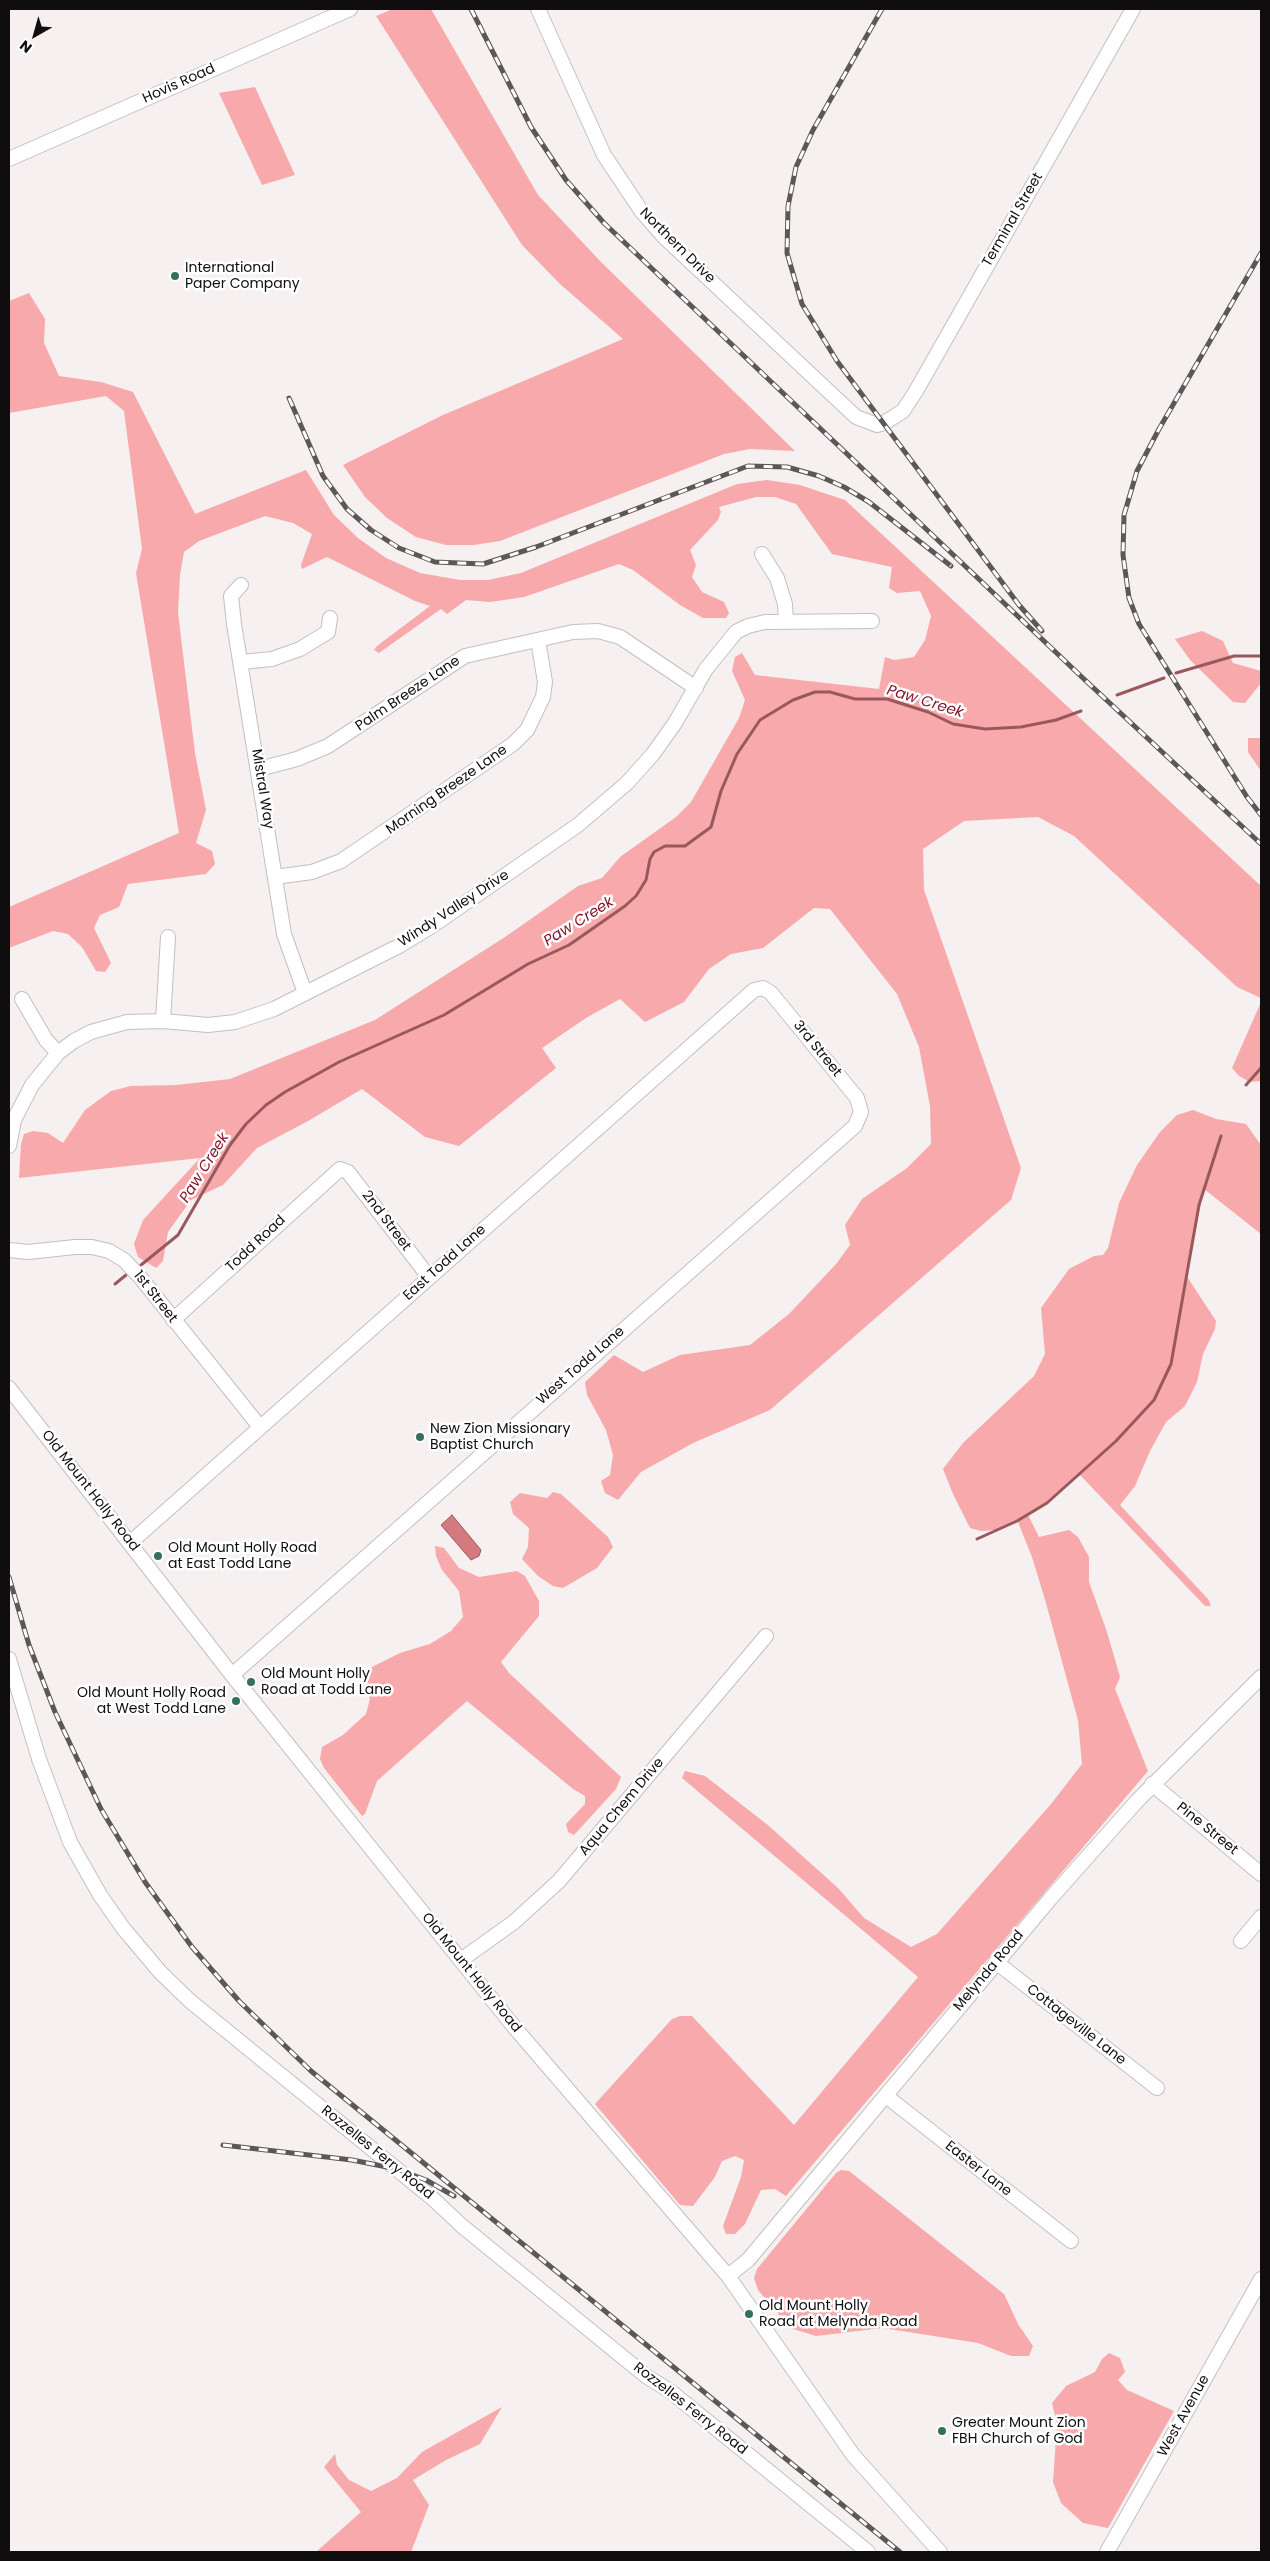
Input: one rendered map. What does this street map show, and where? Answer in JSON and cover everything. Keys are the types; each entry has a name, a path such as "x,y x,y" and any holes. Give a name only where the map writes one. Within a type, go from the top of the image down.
{"street":[{"name":"Hovis Road","path":"9,159 350,9"},
{"name":"Northern Drive","path":"538,9 604,155 642,212 664,237 856,417 869,424 884,423"},
{"name":"Terminal Street","path":"884,423 903,411 916,391 1133,9"},
{"path":"762,554 777,578 785,604 786,622"},
{"name":"Mistral Way","path":"241,585 231,596 241,662 284,934 305,993"},
{"path":"241,662 272,659 300,649 328,632 330,618"},
{"name":"Windy Valley Drive","path":"9,1146 14,1120 22,1102 46,1065 58,1053 91,1032 127,1022 163,1021 208,1025 235,1022 274,1009 399,946 432,926 578,825 621,788 653,754 717,653 736,632 765,622 872,621"},
{"name":"Palm Breeze Lane","path":"259,769 297,759 328,746 465,656 573,632 598,631 620,637 696,688"},
{"name":"Morning Breeze Lane","path":"275,877 312,872 341,861 513,744 527,730 543,697 546,682 538,640"},
{"path":"163,1021 168,937"},
{"name":"3rd Street","path":"763,988 771,993 857,1098 860,1116"},
{"name":"East Todd Lane","path":"131,1542 754,990 763,988"},
{"path":"22,999 46,1040 58,1053"},
{"name":"West Todd Lane","path":"232,1675 855,1126 860,1116"},
{"name":"2nd Street","path":"340,1169 348,1172 429,1277"},
{"name":"Todd Road","path":"173,1320 340,1169"},
{"name":"1st Street","path":"9,1250 36,1252 75,1247 109,1251 132,1268 260,1427"},
{"name":"Old Mount Holly Road","path":"9,1388 131,1542 232,1675 515,2028 728,2276 853,2455 940,2552"},
{"name":"Aqua Chem Drive","path":"460,1960 514,1922 559,1881 766,1636"},
{"name":"Rozzelles Ferry Road","path":"9,1659 39,1758 70,1842 118,1922 160,1972 204,2013 432,2197 462,2226 868,2552"},
{"name":"Melynda Road","path":"728,2276 748,2260 996,1962 1152,1784 1261,1677"},
{"name":"Pine Street","path":"1152,1784 1261,1874"},
{"path":"1241,1941 1261,1917"},
{"name":"Cottageville Lane","path":"996,1962 1156,2088"},
{"name":"Easter Lane","path":"886,2096 1071,2241"},
{"name":"West Avenue","path":"1107,2552 1261,2279"}],"shaded area":[{"path":"393,9 431,9 538,195 601,262 795,451 750,449 724,454 500,541 474,545 446,545 416,537 387,518 365,497 343,465 443,415 623,339 560,284 522,245 376,16"},
{"path":"255,87 295,175 262,185 219,93"},
{"path":"29,293 45,319 44,343 59,376 101,382 133,392 195,514 306,470 334,515 358,538 386,558 420,573 460,580 488,580 521,573 737,484 767,480 800,485 845,500 1261,886 1261,998 1237,987 1074,836 1038,817 964,821 923,849 924,890 1021,1168 1011,1200 770,1410 693,1443 641,1472 618,1500 605,1493 601,1481 610,1475 613,1455 606,1430 587,1395 585,1382 614,1355 643,1372 680,1355 750,1345 789,1314 836,1264 850,1245 845,1225 862,1199 907,1168 931,1144 930,1106 919,1047 897,994 830,909 814,908 763,948 731,954 709,969 684,1002 645,1022 620,999 586,1018 542,1048 556,1068 459,1146 425,1137 362,1089 257,1148 223,1185 191,1200 168,1232 163,1261 156,1268 138,1257 134,1244 143,1220 200,1158 19,1178 21,1144 24,1134 33,1131 48,1133 63,1143 85,1110 111,1091 131,1086 176,1085 230,1079 375,1020 505,937 578,886 602,878 620,857 676,817 691,802 739,718 745,700 732,671 735,657 742,653 755,675 879,689 885,657 894,660 914,657 925,640 931,616 920,591 897,593 889,588 892,567 832,554 796,504 775,497 756,497 719,507 721,512 718,520 690,550 696,565 692,577 702,592 724,602 729,613 726,618 703,618 680,605 633,570 619,564 524,597 490,602 466,600 447,614 441,609 379,653 374,650 377,646 430,606 415,601 327,557 302,569 301,565 312,534 293,523 265,516 199,541 184,552 180,575 178,613 195,753 206,810 196,843 212,851 215,864 206,874 128,884 119,907 100,915 94,928 111,963 105,972 96,971 82,947 68,934 53,931 9,948 9,907 179,833 136,573 142,549 124,411 106,396 9,413 9,301"},
{"path":"1202,631 1223,641 1233,663 1261,671 1261,683 1245,703 1233,702 1190,660 1175,639"},
{"path":"1248,738 1261,738 1261,771 1248,752"},
{"path":"1261,1002 1261,1081 1249,1082 1238,1075 1232,1068"},
{"path":"1193,1110 1216,1119 1246,1124 1261,1145 1261,1234 1204,1189 1186,1275 1216,1321 1215,1329 1203,1354 1197,1382 1185,1406 1166,1422 1150,1451 1135,1486 1120,1505 1208,1599 1211,1606 1205,1606 1080,1475 1047,1503 1028,1515 1039,1537 1069,1530 1078,1537 1089,1557 1089,1582 1107,1632 1120,1677 1115,1689 1148,1771 786,2196 775,2189 761,2190 745,2224 735,2234 726,2234 723,2226 741,2177 744,2160 735,2156 722,2161 715,2177 693,2206 680,2205 595,2104 672,2019 680,2016 692,2016 794,2125 918,1977 682,1778 685,1771 705,1776 769,1826 838,1888 864,1918 911,1947 937,1934 1051,1804 1082,1764 1078,1720 1046,1603 1032,1557 1018,1522 998,1530 981,1531 970,1528 943,1469 963,1443 1034,1376 1045,1354 1041,1308 1069,1269 1094,1256 1103,1255 1108,1248 1119,1203 1137,1165 1160,1132 1177,1115"},
{"path":"553,1492 561,1494 608,1537 613,1547 597,1568 563,1588 553,1586 538,1576 522,1559 528,1547 529,1528 513,1514 510,1502 520,1493 547,1498"},
{"path":"452,1515 481,1550 479,1556 471,1560 441,1525"},
{"path":"435,1546 444,1548 459,1568 479,1577 517,1571 525,1576 539,1601 539,1616 501,1662 509,1673 621,1777 616,1789 574,1835 568,1832 566,1824 585,1804 585,1796 573,1789 467,1701 377,1781 365,1814 362,1816 324,1768 320,1759 322,1747 343,1735 366,1714 370,1699 364,1683 372,1667 400,1653 430,1644 451,1631 463,1617 459,1591 442,1570 436,1556"},
{"path":"841,2170 849,2171 1004,2294 1018,2324 1033,2346 1029,2356 1011,2356 978,2343 883,2328 816,2336 790,2328 758,2290 754,2278 757,2269 836,2173"},
{"path":"1109,2353 1120,2358 1125,2372 1118,2380 1127,2390 1174,2411 1108,2528 1083,2523 1061,2503 1053,2482 1057,2424 1052,2403 1066,2386 1095,2372 1102,2359"},
{"path":"502,2407 480,2444 446,2460 413,2480 429,2505 411,2552 316,2552 361,2512 324,2467 335,2454 337,2465 349,2480 371,2491 397,2478 422,2452"}],"waterway":[{"name":"Paw Creek","path":"1176,673 1234,656 1261,656"},
{"name":"Paw Creek","path":"1117,695 1164,678"},
{"name":"Paw Creek","path":"141,1265 178,1235 230,1145 246,1124 266,1105 285,1092 339,1062 444,1015 528,964 569,945 625,906 636,896 646,880 650,859 654,852 665,846 685,846 711,827 721,791 737,754 760,720 793,700 815,692 830,692 855,699 887,699 928,712 953,724 985,729 1021,727 1056,720 1081,711"},
{"path":"1246,1085 1261,1068"},
{"path":"977,1539 1017,1521 1047,1503 1116,1441 1154,1400 1171,1364 1199,1205 1221,1136"},
{"name":"Paw Creek","path":"115,1284 126,1275"}],"railway":[{"path":"471,9 531,127 566,180 604,223 1085,680 1261,844"},
{"path":"882,9 813,130 796,167 788,206 787,253 802,304 837,361 1019,605 1042,631"},
{"path":"1261,253 1159,429 1137,471 1124,515 1123,555 1129,598 1139,624 1247,797 1261,815"},
{"path":"289,398 323,476 347,509 371,530 399,548 435,562 483,564 536,547 748,466 787,467 819,476 844,487 869,502 951,566"},
{"path":"9,1577 29,1645 55,1712 101,1809 145,1882 192,1947 239,2001 311,2071 900,2552"},
{"path":"223,2145 352,2160 397,2169 426,2180 454,2196"}],"place":[{"name":"International Paper Company","path":"175,276"},
{"name":"New Zion Missionary Baptist Church","path":"420,1437"},
{"name":"Old Mount Holly Road at East Todd Lane","path":"158,1556"},
{"name":"Old Mount Holly Road at Todd Lane","path":"251,1682"},
{"name":"Old Mount Holly Road at West Todd Lane","path":"236,1701"},
{"name":"Old Mount Holly Road at Melynda Road","path":"749,2314"},
{"name":"Greater Mount Zion FBH Church of God","path":"942,2431"}]}
